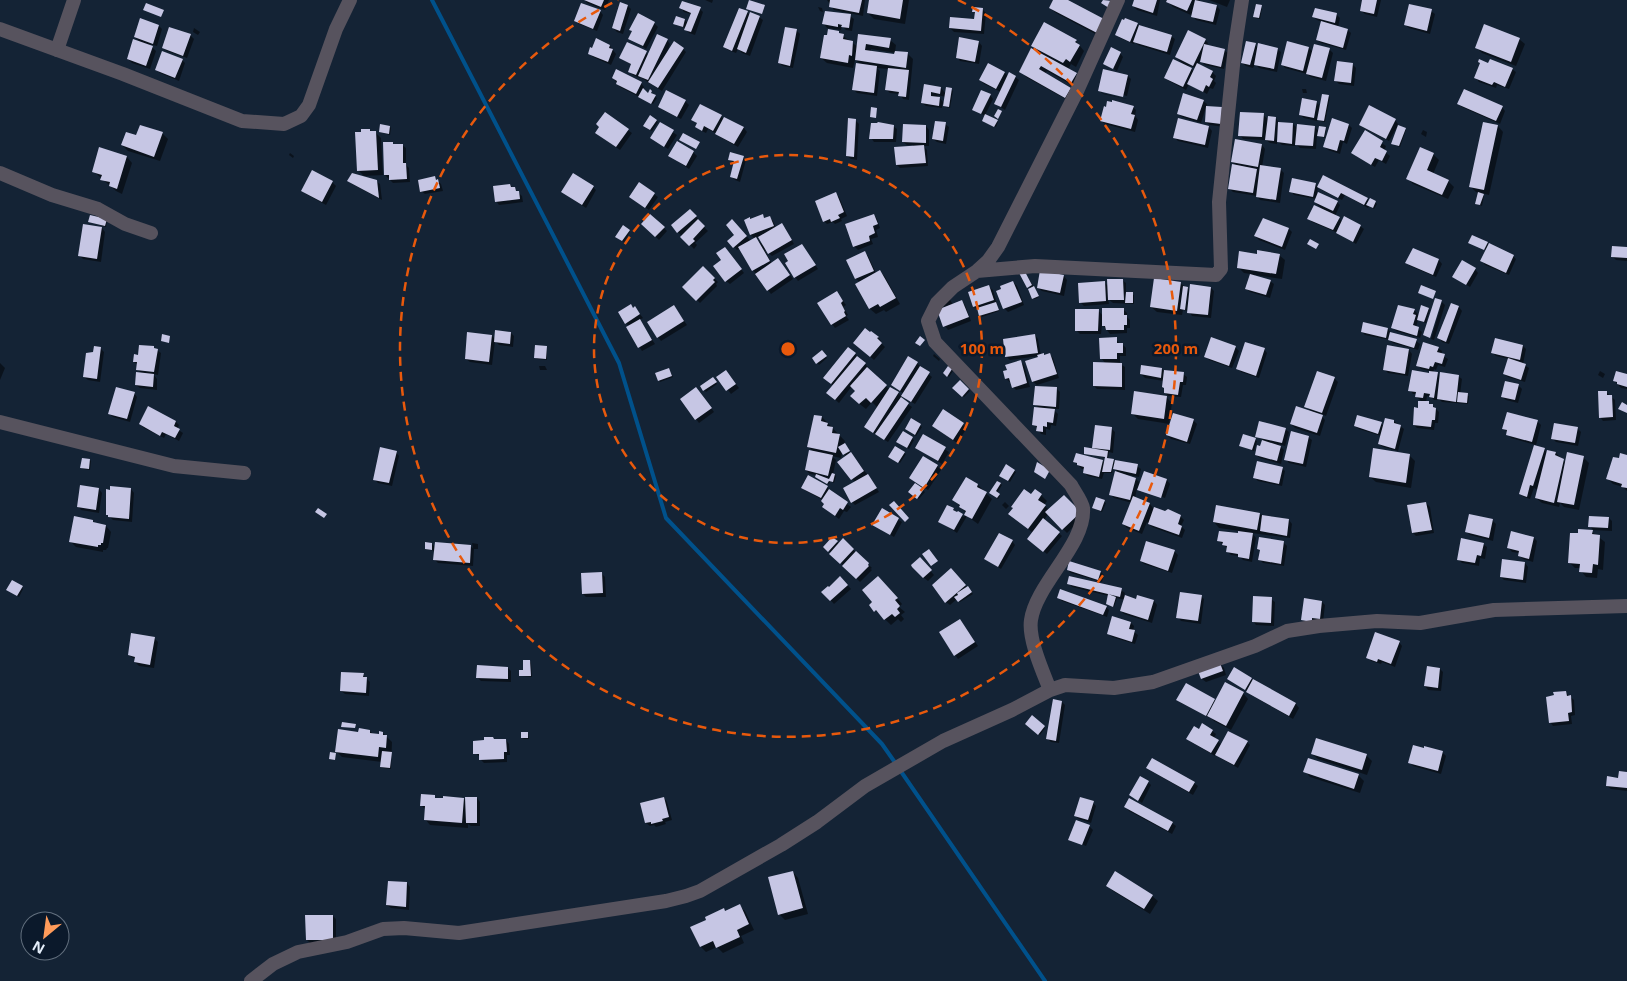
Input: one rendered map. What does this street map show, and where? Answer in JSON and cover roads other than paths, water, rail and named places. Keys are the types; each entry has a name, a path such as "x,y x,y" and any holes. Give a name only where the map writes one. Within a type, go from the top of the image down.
{"street":[{"path":"57,50 74,0"},
{"path":"0,29 242,121 284,124 301,116 309,106 336,28 350,0"},
{"path":"1050,690 1035,651 1030,622 1034,605 1081,528 1083,507 1070,485 935,342 928,321 937,303 953,287 978,271 988,261 998,246 1078,89 1118,0"},
{"path":"978,271 1035,266 1216,276 1221,269 1220,202 1235,46 1242,0"},
{"path":"0,173 52,195 98,209 125,224 151,233"},
{"path":"0,422 174,466 244,473"},
{"path":"251,981 273,964 298,952 347,942 383,929 404,928 458,933 666,901 700,891 781,845 817,822 865,786 943,741 1012,710 1050,690 1065,685 1114,688 1153,682 1255,646 1287,632 1318,626 1377,622 1420,623 1494,610 1627,606"}],"waterway":[{"path":"432,0 619,363 666,518 882,744 896,764"},
{"path":"900,770 1045,981"}]}
